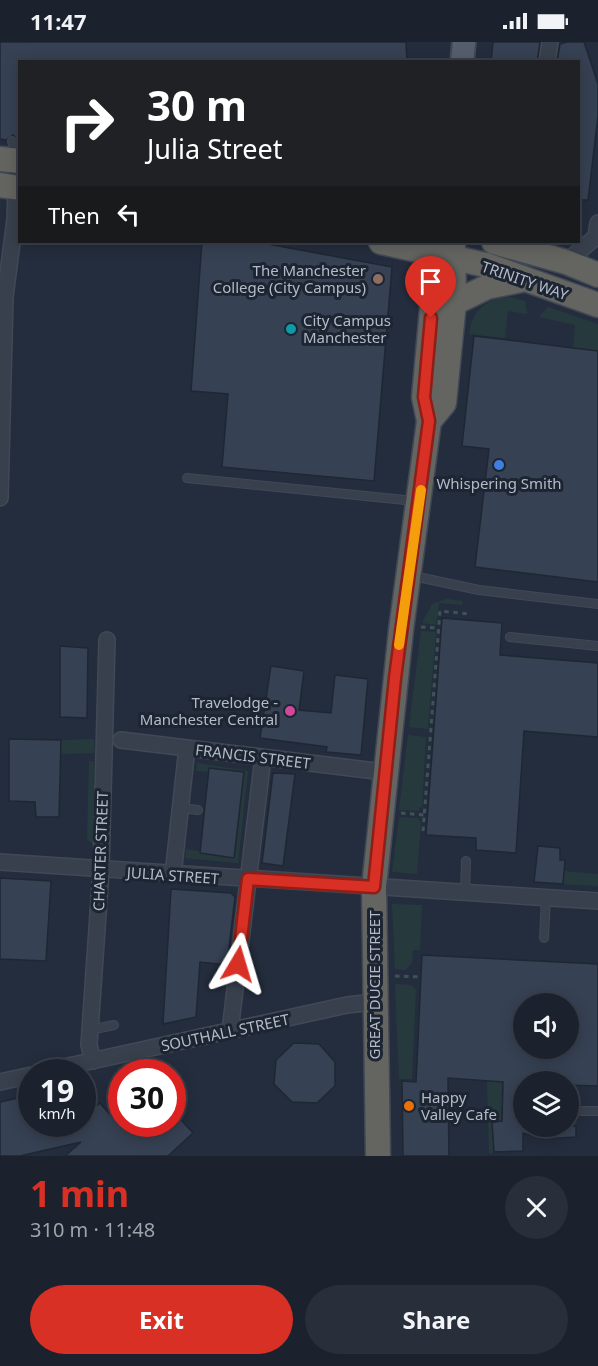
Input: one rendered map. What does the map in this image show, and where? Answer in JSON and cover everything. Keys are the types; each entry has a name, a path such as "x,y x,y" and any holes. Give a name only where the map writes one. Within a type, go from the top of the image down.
{"highway":[{"name":"TRINITY WAY","path":"390,243 442,249 521,280 598,305"},
{"name":"TRINITY WAY","path":"498,243 566,262 598,274"},
{"name":"GREAT DUCIE STREET","path":"429,421 444,403 454,303 442,249"},
{"name":"GREAT DUCIE STREET","path":"378,1156 374,887 384,772 429,421 424,397 433,298 442,249"},
{"path":"454,303 487,287 521,280"}],"main road":[{"path":"462,60 464,42"}],"street":[{"path":"547,60 550,42"},
{"path":"0,498 3,297 14,157"},
{"path":"566,262 597,233"},
{"name":"CHARTER STREET","path":"92,1059 89,1045 101,870 107,640"},
{"name":"FRANCIS STREET","path":"121,740 384,772"},
{"path":"173,875 187,748"},
{"path":"230,1031 263,757"},
{"name":"JULIA STREET","path":"0,862 598,901"},
{"name":"SOUTHALL STREET","path":"96,1060 356,1003 374,1002"},
{"path":"0,1082 18,1078"}],"lane":[{"path":"187,478 419,502"},
{"path":"410,576 479,590 598,604"},
{"path":"510,637 598,646"},
{"path":"180,808 198,810"},
{"path":"465,893 466,861"},
{"path":"544,938 546,898"},
{"path":"90,1030 114,1025"},
{"path":"581,1111 598,1112"}],"path":[{"path":"423,831 440,611 470,614"},
{"path":"417,626 439,628"},
{"path":"395,812 424,815"},
{"path":"390,976 421,977"}],"green space":[{"path":"511,297 525,301 527,314 508,311 505,338 469,334 474,318 482,306 495,300"},
{"path":"548,307 598,324 598,351 573,348 575,325 539,317"},
{"path":"447,599 463,601 462,605 439,603 436,625 422,623 432,604"},
{"path":"421,631 436,632 428,729 409,727"},
{"path":"408,735 426,737 422,808 419,807 419,811 399,810"},
{"path":"94,739 94,753 60,754 61,740"},
{"path":"89,761 94,761 93,844 87,840"},
{"path":"197,763 248,771 238,863 185,858 186,849 235,857 244,772 210,768 209,772 196,771"},
{"path":"399,817 418,818 421,822 417,874 392,872"},
{"path":"564,871 598,874 598,886 563,884"},
{"path":"392,904 422,905 420,950 413,950 412,963 405,970 395,969"},
{"path":"395,984 411,985 416,990 412,1079 399,1079"},
{"path":"487,1081 503,1082 502,1121 492,1122 494,1152 489,1154"}],"building":[{"path":"0,42 406,42 407,60 18,60 18,140 13,135 6,140 0,139"},
{"path":"493,42 540,42 537,60 491,60"},
{"path":"584,42 598,84 598,116 588,200 580,200 580,60 557,60 560,44"},
{"name":"City Campus Manchester","path":"202,243 262,243 392,267 374,481 222,467 228,394 191,391"},
{"path":"474,336 598,351 598,582 475,567 489,449 462,446"},
{"path":"442,618 502,623 500,655 598,663 598,737 524,731 516,853 476,850 476,838 426,835"},
{"path":"60,646 88,648 87,718 60,717"},
{"name":"Travelodge - Manchester Central","path":"271,666 304,671 299,710 331,713 335,675 368,679 361,755 326,752 327,747 260,738"},
{"path":"9,739 61,740 59,817 36,817 35,802 9,801"},
{"path":"209,768 244,772 234,858 200,853"},
{"path":"273,773 295,774 283,866 262,863"},
{"path":"538,846 560,848 560,860 565,860 563,884 534,882"},
{"path":"0,878 51,881 46,961 0,959"},
{"path":"171,889 231,893 235,897 227,965 200,962 196,1017 163,1024"},
{"path":"422,955 598,964 598,1086 579,1085 579,1071 513,1071 513,1137 523,1137 523,1151 494,1152 492,1122 502,1121 503,1082 448,1078 449,1156 403,1156 402,1081 416,1082"},
{"path":"294,1043 319,1044 335,1062 335,1086 317,1103 292,1102 274,1084 276,1060"},
{"path":"18,1098 18,1137 96,1137 96,1106 100,1103 108,1112 108,1137 186,1137 186,1125 193,1133 168,1156 65,1156 81,1142 20,1156 0,1156 0,1102"},
{"path":"537,1137 576,1137 544,1139"}],"slow traffic":[{"path":"399,645 421,490"}],"place":[{"name":"The Manchester College (City Campus)","path":"378,279"},
{"name":"City Campus Manchester","path":"291,329"},
{"name":"Whispering Smith","path":"499,465"},
{"name":"Travelodge - Manchester Central","path":"290,711"},
{"name":"Happy Valley Cafe","path":"409,1106"}],"route":[{"path":"238,964 248,879 374,887 395,678 429,421 424,397 431,318"}]}
